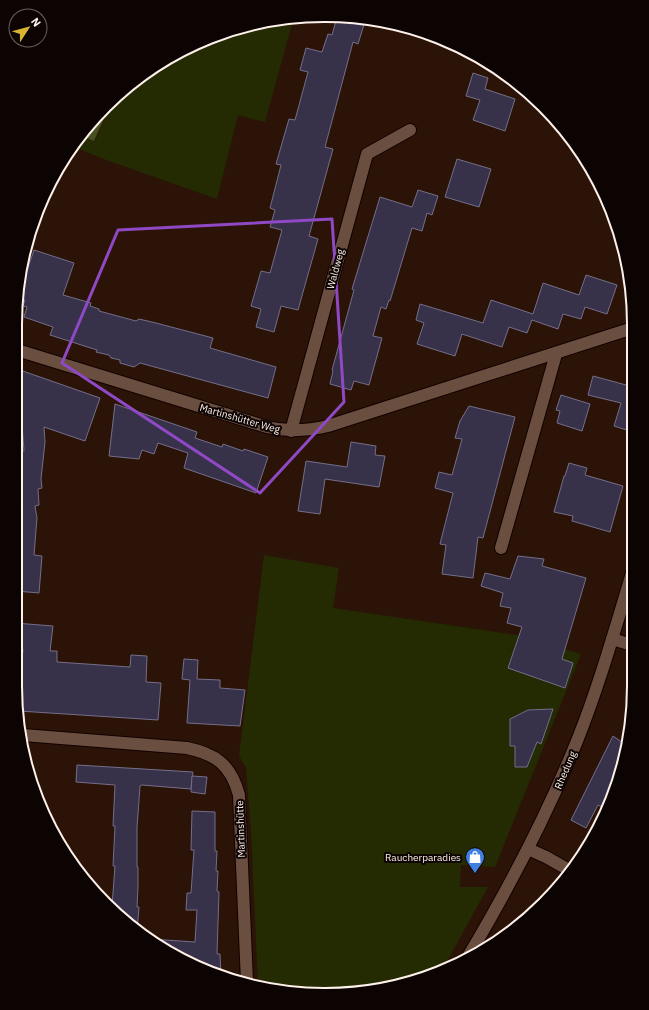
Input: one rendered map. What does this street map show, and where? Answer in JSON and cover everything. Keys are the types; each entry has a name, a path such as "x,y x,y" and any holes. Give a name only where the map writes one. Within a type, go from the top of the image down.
{"street":[{"name":"Waldweg","path":"290,431 367,154 410,130"},
{"name":"Martinshütter Weg","path":"22,352 260,425 290,431 308,430 328,426 627,330"},
{"path":"501,548 556,354"},
{"name":"Rhedung","path":"473,949 496,909 547,811 578,739 627,590"},
{"path":"612,639 627,644"},
{"name":"Martinshütte","path":"27,735 187,748 208,754 225,766 232,774 239,794 247,978"},
{"path":"528,848 566,868"}],"highlighted area":[{"path":"332,219 344,402 260,493 62,363 118,230"}],"green space":[{"path":"292,24 265,122 238,115 217,199 78,149 87,138 95,141 105,117 125,97 156,73 191,53 227,38 246,32"},
{"path":"105,117 94,141 87,138"},
{"path":"264,555 339,568 333,608 523,636 581,654 495,867 461,865 460,887 488,887 447,962 403,978 364,985 324,988 285,985 258,980 251,832 246,768 239,756"}],"building":[{"path":"335,23 364,25 358,44 353,42 325,147 333,149 309,236 318,239 298,310 281,306 274,332 256,327 261,309 251,306 261,271 270,273 282,230 270,227 275,210 270,208 281,165 276,164 289,119 295,120 308,72 300,70 306,48 322,52 328,34 332,35"},
{"path":"473,73 488,78 485,89 515,99 505,131 473,120 480,100 466,96"},
{"path":"457,159 491,169 479,207 445,197"},
{"path":"418,190 438,196 432,215 427,213 422,231 412,228 390,301 389,300 386,309 381,307 373,336 382,338 369,385 354,381 351,390 330,384 332,370 354,290 352,289 380,197 412,207"},
{"path":"34,250 74,263 63,295 91,303 90,306 99,309 99,311 136,321 139,319 156,323 213,338 210,348 276,367 268,398 140,363 134,367 120,363 120,360 111,358 109,355 96,352 97,350 50,335 53,327 24,317 27,307 23,306 25,300 24,299 27,270"},
{"path":"586,275 617,285 607,314 585,307 581,319 563,314 558,329 532,320 527,333 509,327 502,347 462,334 455,356 417,344 424,323 416,320 420,304 483,323 491,300 533,314 543,283 579,295"},
{"path":"22,371 100,398 85,441 44,427 45,442 41,479 42,488 38,489 39,505 35,506 37,518 34,555 42,556 39,593 22,592 22,451 24,451 22,424"},
{"path":"593,376 626,385 627,382 627,430 614,426 621,403 588,395"},
{"path":"561,395 590,404 582,431 557,423 560,411 556,410"},
{"path":"115,404 197,432 195,438 222,447 223,444 268,457 256,493 184,468 188,453 158,443 154,454 142,450 139,459 109,456"},
{"path":"469,406 515,417 483,538 478,537 473,578 442,574 446,545 440,544 453,493 435,488 439,472 452,475 462,439 455,438 460,421"},
{"path":"351,442 376,446 375,455 385,456 379,487 325,479 320,514 298,511 306,461 347,467"},
{"path":"569,463 587,468 585,475 623,486 610,532 572,521 573,516 554,512"},
{"path":"518,556 544,559 542,566 586,578 562,659 573,663 565,688 508,668 522,627 507,623 511,608 500,606 503,593 481,586 485,573 510,579"},
{"path":"22,624 53,626 50,651 57,651 57,662 130,667 131,655 147,656 146,682 161,683 158,720 24,711 22,686"},
{"path":"184,659 198,660 197,679 220,680 220,688 245,690 240,726 187,723 190,680 182,679"},
{"path":"553,709 541,744 537,742 527,767 515,767 515,746 510,746 510,719 528,710"},
{"path":"613,736 621,742 621,745 611,783 601,807 598,805 586,828 571,820"},
{"path":"77,765 193,772 191,789 140,786 137,828 137,907 139,907 138,923 112,900 115,866 113,866 115,826 113,826 115,785 76,782"},
{"path":"192,776 207,777 205,794 191,792"},
{"path":"192,811 215,812 215,851 217,851 216,871 218,871 217,891 219,892 217,954 220,954 221,970 191,957 161,940 195,942 197,910 186,910 187,893 191,893 194,850 191,850"}],"place":[{"name":"Raucherparadies","path":"475,874"}]}
